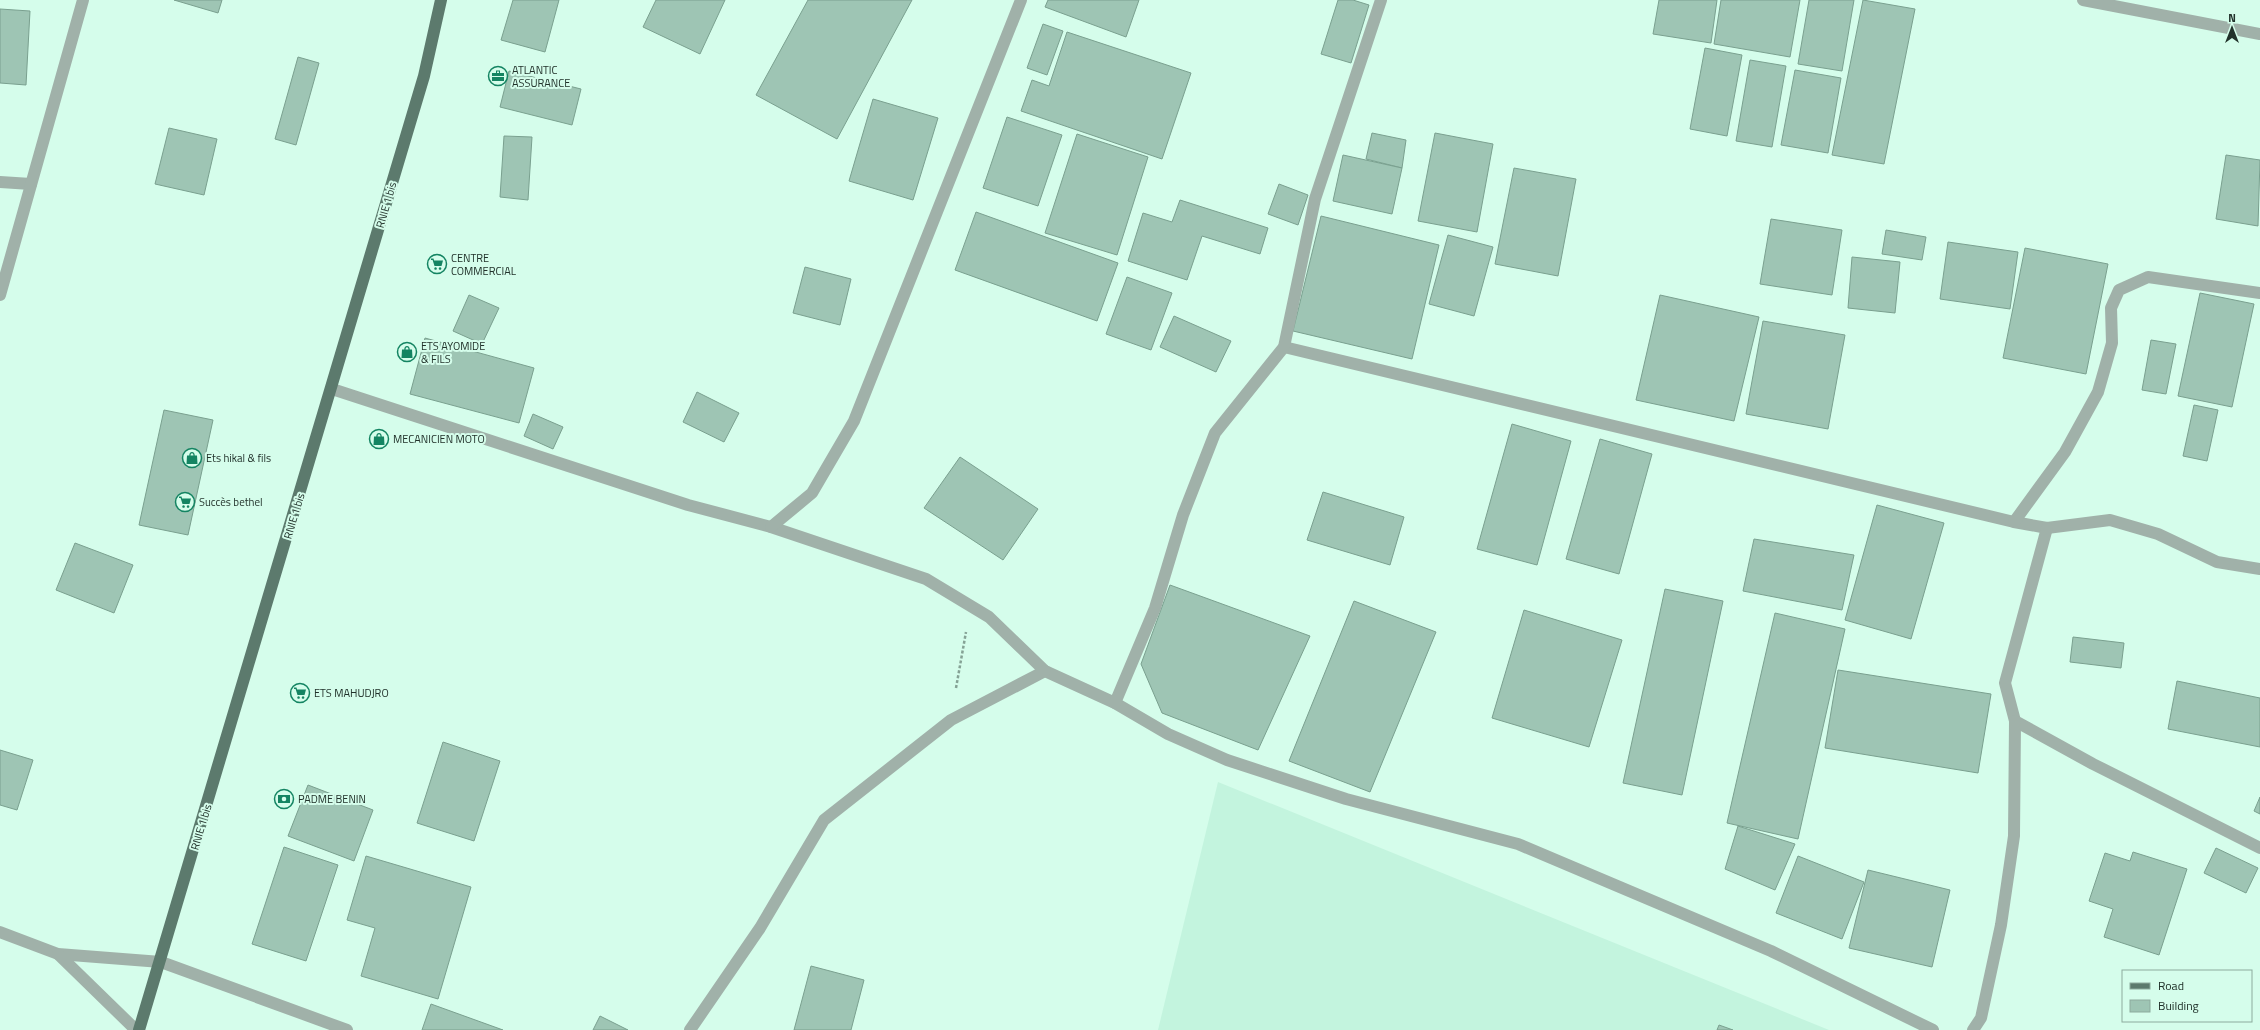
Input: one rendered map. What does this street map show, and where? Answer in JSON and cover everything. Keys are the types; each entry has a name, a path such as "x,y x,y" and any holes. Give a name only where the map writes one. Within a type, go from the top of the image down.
{"main road":[{"name":"RNIE 1 bis","path":"138,1030 161,962 332,389 424,76 441,0"}],"street":[{"path":"0,295 83,0"},
{"path":"771,527 812,493 854,421 1021,0"},
{"path":"1115,703 1155,608 1183,515 1215,433 1284,347 1315,199 1382,0"},
{"path":"2083,0 2260,34"},
{"path":"0,182 32,184"},
{"path":"2014,522 2066,452 2098,392 2112,343 2111,308 2119,290 2148,277 2260,293"},
{"path":"1284,347 2014,522 2047,528 2110,520 2158,534 2217,562 2260,569"},
{"path":"332,389 688,505 771,527 926,579 989,617 1045,671 1115,703 1168,734 1227,760 1346,799 1518,844 1771,951 1933,1030"},
{"path":"1973,1030 1981,1018 1994,956 2014,836 2015,720 2005,683 2047,528"},
{"path":"690,1030 760,928 824,820 951,720 1045,671"},
{"path":"2015,720 2093,764 2260,848"},
{"path":"0,932 58,954 161,962 347,1030"},
{"path":"58,954 138,1030"}],"path":[{"path":"951,720 971,607"}],"shaded area":[{"path":"1218,782 1829,1030 1158,1030"}],"building":[{"path":"174,0 222,0 218,13"},
{"path":"513,0 559,0 545,52 501,40"},
{"path":"656,0 725,0 700,54 643,27"},
{"path":"808,0 912,0 837,139 756,95"},
{"path":"1048,0 1139,0 1126,37 1045,7"},
{"path":"1338,0 1353,0 1369,5 1351,63 1321,54"},
{"path":"1659,0 1717,0 1711,43 1653,34"},
{"path":"1721,0 1800,0 1790,57 1714,44"},
{"path":"1809,0 1854,0 1842,71 1798,64"},
{"path":"1863,0 1915,9 1884,164 1832,155"},
{"path":"0,9 30,11 26,85 0,83"},
{"path":"1043,24 1063,31 1047,75 1027,68"},
{"path":"1067,32 1191,73 1162,159 1021,111 1032,80 1049,86"},
{"path":"1705,48 1742,55 1727,136 1690,129"},
{"path":"298,57 319,63 296,145 275,139"},
{"path":"1750,60 1786,66 1772,147 1736,141"},
{"path":"1795,70 1841,78 1828,153 1781,145"},
{"path":"509,71 581,89 572,125 500,107"},
{"path":"873,99 938,118 913,200 849,181"},
{"path":"1007,117 1062,135 1038,206 983,188"},
{"path":"169,128 217,139 204,195 155,184"},
{"path":"1372,133 1406,140 1402,168 1366,159"},
{"path":"1435,133 1493,144 1477,232 1418,221"},
{"path":"1077,134 1148,157 1117,255 1045,233"},
{"path":"504,136 532,137 528,200 500,197"},
{"path":"1343,155 1402,168 1392,214 1333,201"},
{"path":"2226,155 2260,160 2258,226 2216,219"},
{"path":"1514,168 1576,179 1558,276 1495,264"},
{"path":"1279,184 1308,195 1298,225 1268,214"},
{"path":"1180,200 1268,228 1260,254 1202,236 1187,280 1128,261 1143,213 1172,222"},
{"path":"976,212 1118,263 1097,321 955,270"},
{"path":"1321,216 1439,245 1412,359 1293,331"},
{"path":"1771,219 1842,230 1832,295 1760,284"},
{"path":"1886,230 1926,237 1922,260 1882,254"},
{"path":"1448,235 1493,247 1474,316 1429,304"},
{"path":"1948,242 2018,252 2010,309 1940,299"},
{"path":"2025,248 2108,264 2086,374 2003,358"},
{"path":"1852,257 1900,262 1895,313 1848,308"},
{"path":"805,267 851,279 840,325 793,313"},
{"path":"1127,277 1172,293 1151,350 1106,334"},
{"path":"2200,293 2254,304 2232,407 2178,396"},
{"path":"469,295 499,308 482,344 453,331"},
{"path":"1660,295 1759,317 1734,421 1636,400"},
{"path":"1174,316 1231,341 1216,372 1160,347"},
{"path":"1763,321 1845,335 1828,429 1746,414"},
{"path":"425,338 534,368 519,423 410,394"},
{"path":"2151,340 2176,344 2166,394 2142,390"},
{"path":"697,392 739,413 724,442 683,422"},
{"path":"2194,405 2218,410 2207,461 2183,456"},
{"path":"164,410 213,420 188,535 139,525"},
{"path":"533,414 563,427 553,449 524,436"},
{"path":"1512,424 1571,441 1537,565 1477,549"},
{"path":"1600,439 1652,454 1619,574 1566,559"},
{"path":"960,457 1038,509 1003,560 924,508"},
{"path":"1323,492 1404,517 1390,565 1307,540"},
{"path":"1877,505 1944,523 1911,639 1845,620"},
{"path":"1754,539 1854,555 1842,610 1743,591"},
{"path":"75,543 133,565 114,613 56,590"},
{"path":"1170,585 1310,636 1258,750 1162,713 1141,664"},
{"path":"1665,589 1723,601 1682,795 1623,783"},
{"path":"1354,601 1436,632 1370,792 1289,761"},
{"path":"1524,610 1622,640 1589,747 1492,718"},
{"path":"1775,613 1845,629 1798,839 1727,823"},
{"path":"2073,637 2124,643 2121,668 2070,662"},
{"path":"1838,670 1991,694 1978,773 1825,748"},
{"path":"2177,681 2260,698 2260,747 2168,729"},
{"path":"443,742 500,761 474,841 417,823"},
{"path":"0,750 33,760 17,810 0,805"},
{"path":"308,785 373,810 354,861 288,836"},
{"path":"2260,797 2260,814 2254,811"},
{"path":"1738,826 1795,844 1775,890 1725,869"},
{"path":"284,847 338,865 306,961 252,944"},
{"path":"2216,848 2258,868 2246,893 2204,873"},
{"path":"2133,852 2187,869 2159,955 2104,937 2113,909 2089,901 2105,853 2130,861"},
{"path":"366,856 471,887 438,999 361,976 375,928 347,920"},
{"path":"1798,856 1864,882 1842,939 1776,913"},
{"path":"1868,870 1950,890 1932,967 1849,948"},
{"path":"811,966 864,980 851,1030 794,1030"},
{"path":"431,1004 503,1030 422,1030"},
{"path":"600,1016 628,1030 593,1030"},
{"path":"1719,1025 1733,1030 1717,1030"}],"place":[{"name":"ATLANTIC ASSURANCE","path":"498,76"},
{"name":"CENTRE COMMERCIAL","path":"437,264"},
{"name":"ETS AYOMIDE & FILS","path":"407,352"},
{"name":"MECANICIEN MOTO","path":"379,439"},
{"name":"Ets hikal & fils","path":"192,458"},
{"name":"Succès bethel","path":"185,502"},
{"name":"ETS MAHUDJRO","path":"300,693"},
{"name":"PADME BENIN","path":"284,799"}]}
